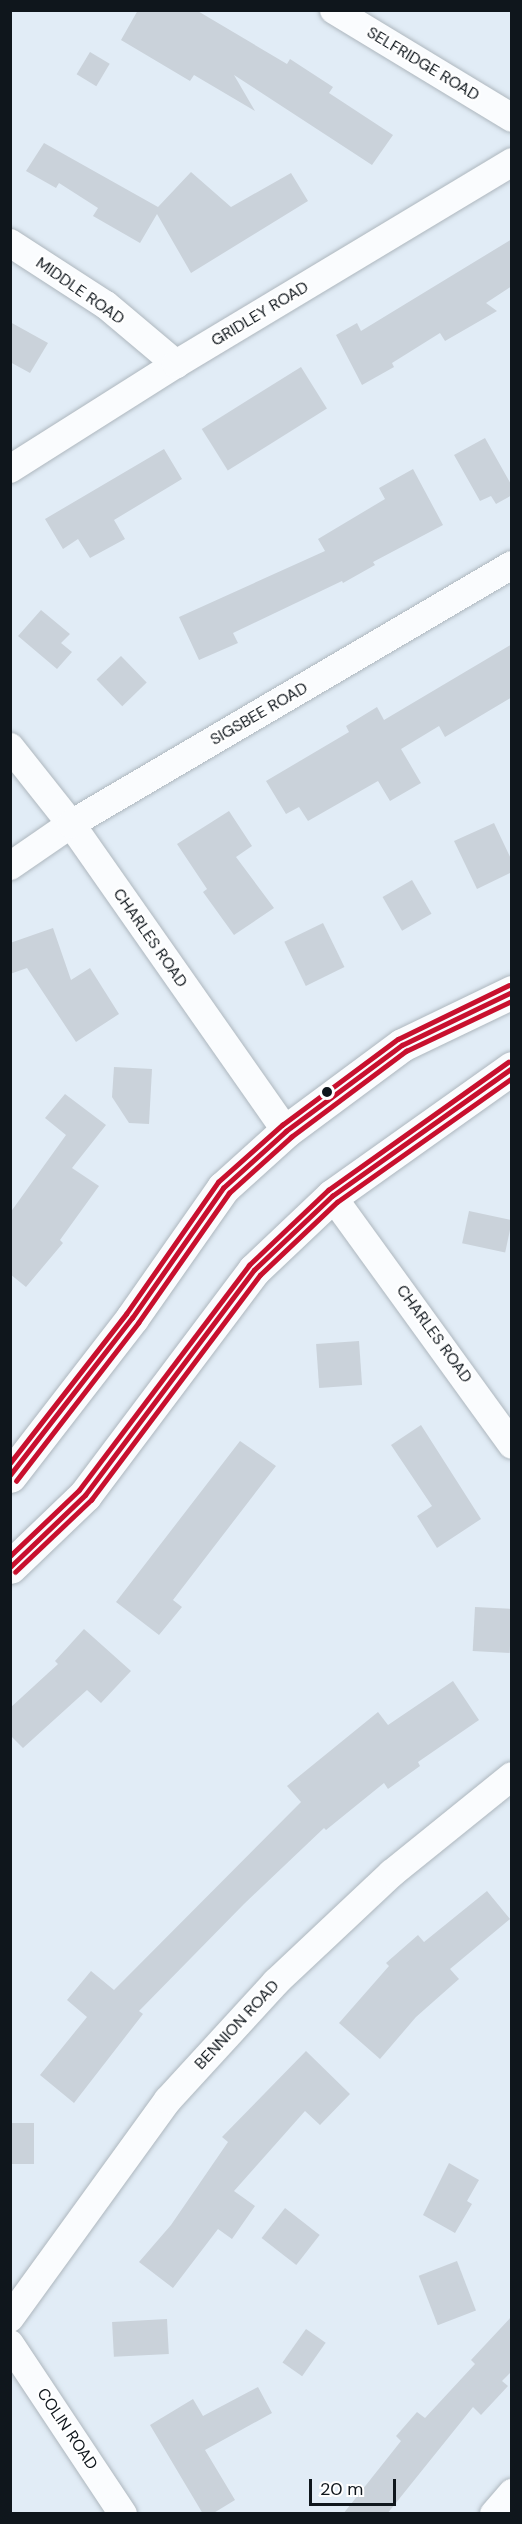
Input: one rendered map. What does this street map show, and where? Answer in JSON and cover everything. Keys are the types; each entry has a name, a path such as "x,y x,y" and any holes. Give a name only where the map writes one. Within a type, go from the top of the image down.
{"main road":[{"path":"10,1476 132,1318 223,1188 286,1131 402,1045 512,992"},
{"path":"10,1567 85,1495 254,1270 332,1196 512,1068"}],"street":[{"name":"SELFRIDGE ROAD","path":"334,10 512,118"},
{"name":"GRIDLEY ROAD","path":"10,470 176,364 512,162"},
{"name":"MIDDLE ROAD","path":"10,243 106,305 176,364"},
{"name":"SIGSBEE ROAD","path":"10,866 71,825 512,566"},
{"name":"CHARLES ROAD","path":"10,747 71,825 286,1131"},
{"name":"CHARLES ROAD","path":"332,1196 512,1445"},
{"name":"BENNION ROAD","path":"10,2318 168,2100 276,1982 392,1874 512,1776"},
{"name":"COLIN ROAD","path":"10,2344 123,2514"},
{"path":"494,2514 512,2493"}],"building":[{"path":"138,10 196,10 287,64 290,59 333,87 329,93 393,135 372,165 234,75 255,111 194,75 190,81 121,40"},
{"path":"90,52 110,64 96,86 77,74"},
{"path":"44,143 158,207 191,172 231,207 291,173 308,201 191,273 157,214 140,243 93,216 98,208 59,183 56,188 26,171"},
{"path":"512,239 512,286 486,303 497,311 445,341 440,333 392,363 394,367 362,385 336,335 357,323 361,331"},
{"path":"10,322 48,343 30,373 10,362"},
{"path":"301,367 327,409 228,471 202,429"},
{"path":"485,438 512,486 512,495 496,504 491,496 480,501 454,455"},
{"path":"164,449 182,479 114,520 125,539 90,558 78,539 63,549 45,519"},
{"path":"413,469 443,525 373,562 375,565 343,583 342,581 233,633 238,643 199,660 179,617 325,551 318,539 385,499 379,488"},
{"path":"41,610 70,634 61,643 72,652 57,669 18,636"},
{"path":"512,644 512,697 445,737 439,726 401,749 421,783 390,801 378,781 308,821 299,807 286,814 266,781 349,732 346,726 377,707 384,720"},
{"path":"121,656 147,683 122,706 97,680"},
{"path":"229,811 252,846 236,857 274,908 234,935 203,892 207,889 177,844"},
{"path":"494,823 512,861 512,872 477,889 454,841"},
{"path":"412,880 432,914 402,931 383,897"},
{"path":"323,923 344,967 306,986 284,942"},
{"path":"53,928 71,980 90,968 119,1014 76,1042 27,968 10,974 10,943"},
{"path":"114,1067 152,1069 149,1124 129,1123 112,1097"},
{"path":"65,1094 106,1125 72,1168 99,1186 60,1240 63,1243 26,1287 10,1274 10,1213 66,1135 45,1118"},
{"path":"469,1211 512,1220 505,1252 462,1243"},
{"path":"359,1341 362,1385 319,1388 316,1344"},
{"path":"421,1425 481,1519 437,1548 417,1516 432,1506 391,1445"},
{"path":"240,1441 276,1466 173,1600 182,1607 159,1635 116,1602"},
{"path":"475,1607 512,1609 510,1653 473,1651"},
{"path":"84,1629 131,1671 101,1703 87,1690 23,1748 10,1735 10,1708 58,1664 55,1661"},
{"path":"453,1681 479,1720 418,1762 420,1766 388,1789 384,1783 326,1830 324,1828 244,1904 139,2011 143,2014 74,2103 40,2075 87,2017 67,2000 91,1971 114,1990 301,1802 287,1786 378,1712 388,1725"},
{"path":"487,1891 510,1919 450,1969 459,1979 416,2017 380,2059 339,2023 389,1966 386,1963 418,1935 424,1942"},
{"path":"306,2051 350,2094 320,2125 305,2111 234,2191 255,2206 232,2239 218,2229 173,2288 139,2262 171,2225 228,2142 222,2137"},
{"path":"10,2123 34,2123 34,2164 10,2164"},
{"path":"449,2163 479,2180 467,2201 472,2204 455,2233 423,2215"},
{"path":"285,2208 320,2235 296,2265 262,2238"},
{"path":"457,2261 476,2310 438,2325 419,2276"},
{"path":"512,2316 512,2371 502,2381 508,2386 481,2415 473,2407 387,2514 343,2514 401,2441 396,2436 417,2412 425,2418 475,2364 471,2360"},
{"path":"167,2319 169,2354 114,2357 112,2322"},
{"path":"306,2329 326,2343 302,2376 282,2363"},
{"path":"258,2387 272,2413 205,2450 235,2500 212,2514 203,2514 150,2425 193,2399 203,2416"}],"transit line":[{"path":"10,1463 126,1314 218,1182 282,1125 398,1039 509,985"},
{"path":"10,1475 132,1318 223,1188 286,1131 402,1045 512,992"},
{"path":"16,1481 138,1323 229,1193 291,1137 406,1051 512,1001"},
{"path":"10,1556 79,1490 249,1265 328,1190 508,1062"},
{"path":"10,1567 85,1495 254,1270 332,1196 512,1068"},
{"path":"15,1572 91,1500 260,1275 337,1202 512,1078"}]}
